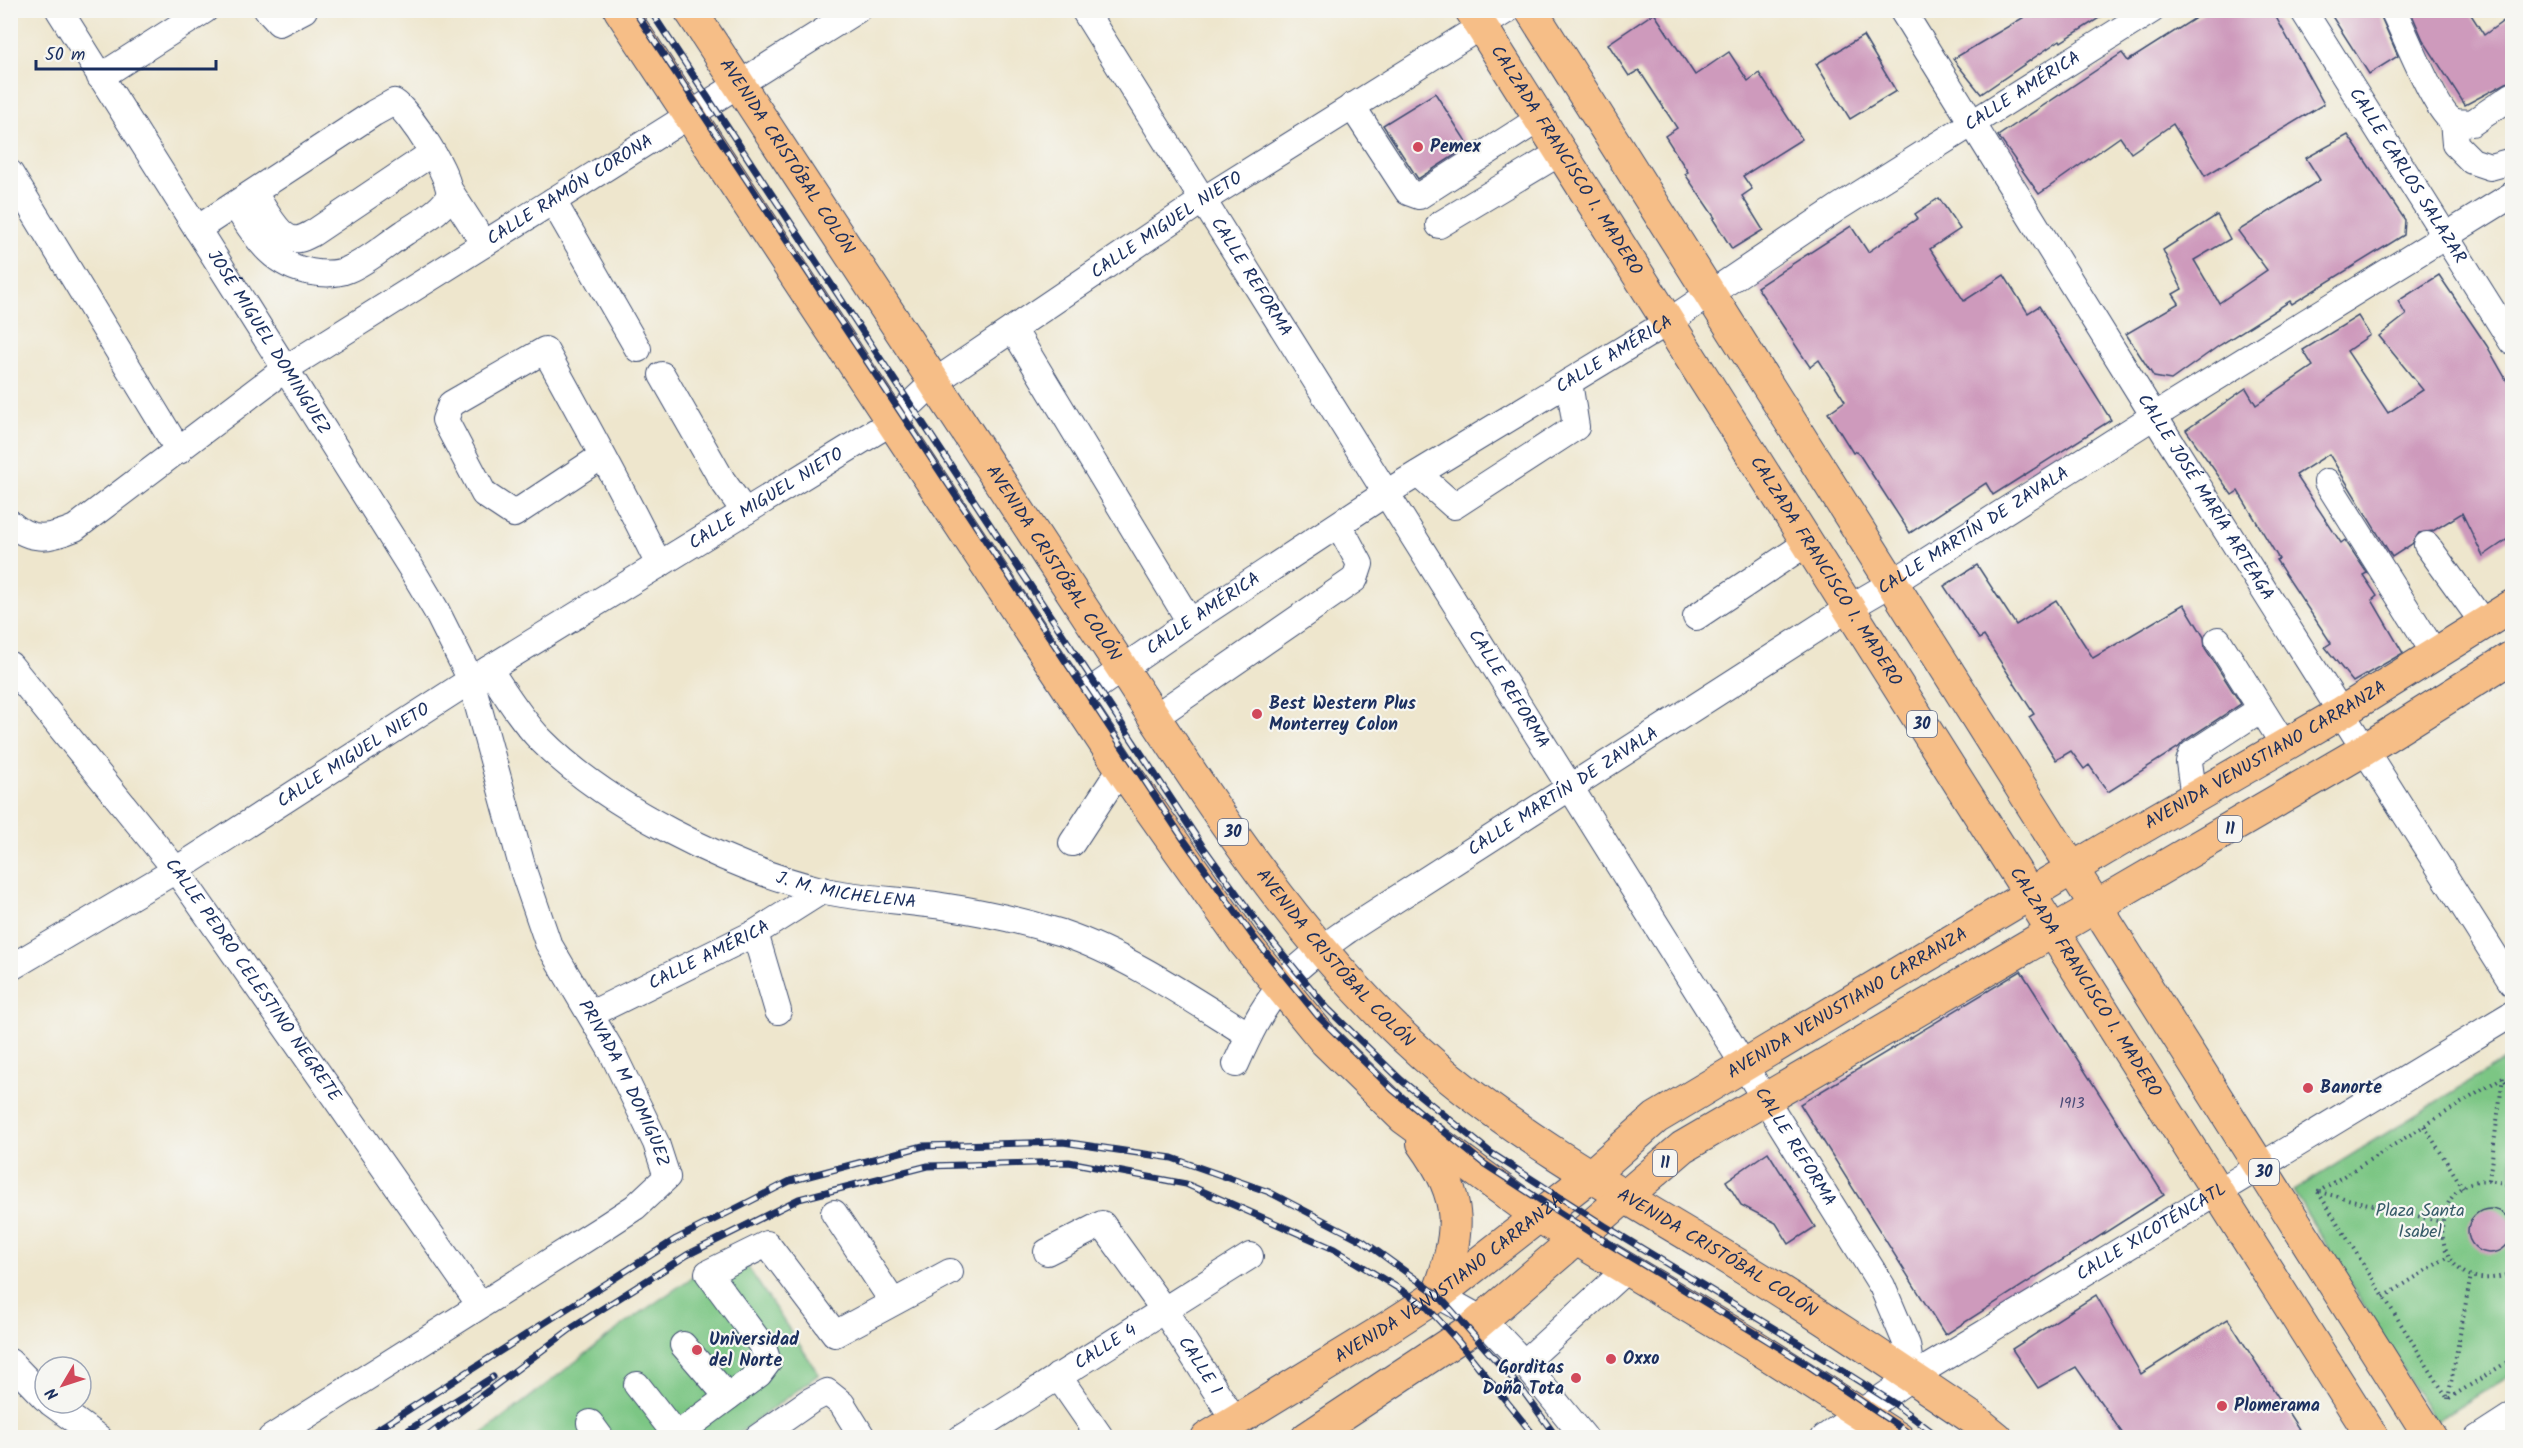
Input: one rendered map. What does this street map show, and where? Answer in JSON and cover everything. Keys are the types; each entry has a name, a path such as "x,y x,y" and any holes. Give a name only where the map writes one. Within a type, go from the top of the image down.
{"main road":[{"path":"620,10 1121,768 1212,899 1279,987 1325,1041 1404,1118 1440,1147 1538,1216 1753,1345 1898,1437"},
{"name":"AVENIDA CRISTÓBAL COLÓN","path":"690,10 933,383 1155,717 1270,883 1321,949 1386,1019 1445,1074 1520,1130 1590,1176 1804,1306 1976,1420 1997,1437"},
{"name":"30","path":"1531,10 2431,1437"},
{"name":"CALZADA FRANCISCO I. MADERO","path":"1486,15 1539,119 2373,1437"},
{"name":"AVENIDA VENUSTIANO CARRANZA","path":"1207,1437 1438,1295 1590,1176 1656,1118 2072,869 2342,712 2512,606"},
{"name":"11","path":"1307,1437 1431,1358 1483,1320 1683,1147 2364,750 2512,657"},
{"path":"1404,1118 1438,1163 1448,1181 1454,1203 1455,1226 1451,1252 1438,1295"}],"street":[{"name":"JOSÉ MIGUEL DOMINGUEZ","path":"59,10 436,610 480,675"},
{"path":"100,77 205,10"},
{"path":"267,10 279,22 304,10"},
{"name":"CALLE RAMÓN CORONA","path":"10,523 30,536 52,537 75,528 285,369 857,10"},
{"name":"CALLE REFORMA","path":"1084,10 1882,1286 1907,1345 1912,1377"},
{"name":"CALLE JOSÉ MARÍA ARTEAGA","path":"1902,10 2154,416 2512,983"},
{"name":"CALLE AMÉRICA","path":"1077,700 1124,670 1190,622 1386,494 1668,322 1839,207 2152,10"},
{"name":"CALLE CARLOS SALAZAR","path":"2303,10 2512,342"},
{"path":"2393,10 2429,86 2442,109 2453,121 2456,144 2472,161 2490,167 2512,161"},
{"name":"CALLE MIGUEL NIETO","path":"10,968 176,870 480,675 893,421 933,383 1203,200 1352,106 1486,15"},
{"path":"2453,121 2472,123 2512,96"},
{"path":"196,229 394,102 408,114 432,153 450,191 484,244"},
{"path":"1352,106 1408,192 1419,196 1539,119"},
{"path":"1439,225 1561,152"},
{"path":"245,199 286,237 298,240 313,233 432,153"},
{"path":"10,173 179,451"},
{"path":"245,199 257,238 282,263 298,270 331,274 347,270 360,263 428,216 444,203 450,191"},
{"name":"CALLE MARTÍN DE ZAVALA","path":"1236,1064 1249,1035 1279,987 1321,949 1570,786 1849,608 2512,195"},
{"path":"554,201 638,349"},
{"path":"1013,329 1190,622"},
{"path":"602,456 514,514 484,495 445,420 451,404 545,350 602,456 659,565"},
{"path":"662,375 722,480 745,512"},
{"path":"1418,474 1454,506 1576,426 1569,382"},
{"path":"2327,482 2435,654"},
{"path":"1155,717 1355,579 1360,564 1339,525"},
{"path":"1696,617 1807,543"},
{"path":"2427,545 2484,624"},
{"path":"2218,640 2284,745"},
{"name":"CALLE PEDRO CELESTINO NEGRETE","path":"10,665 176,870 480,1305"},
{"name":"J. M. MICHELENA","path":"480,675 539,738 570,766 616,798 677,835 736,862 823,890 945,906 1008,918 1064,934 1166,984 1249,1035"},
{"name":"PRIVADA M DOMIGUEZ","path":"271,1437 380,1371 635,1207 667,1177 656,1143 591,1014 548,943 536,912 480,675"},
{"path":"2194,798 2189,762 2192,754 2261,709"},
{"path":"1072,843 1121,768"},
{"name":"CALLE AMÉRICA","path":"591,1014 755,933 823,890"},
{"path":"755,933 778,1011"},
{"name":"CALLE XICOTÉNCATL","path":"1824,1437 1912,1377 2512,1014"},
{"path":"834,1213 893,1302"},
{"name":"CALLE 1","path":"1047,1252 1102,1224 1164,1310 1235,1421"},
{"path":"637,1385 675,1436 765,1368 768,1362 767,1355 708,1273 767,1244 835,1334 950,1272"},
{"name":"CALLE 4","path":"961,1437 1250,1256"},
{"path":"1524,1363 1626,1270"},
{"path":"1438,1295 1483,1320 1524,1363 1585,1437"},
{"path":"683,1345 728,1397"},
{"path":"10,1362 33,1386"},
{"path":"1058,1376 1101,1437"},
{"path":"757,1437 827,1392 842,1404 863,1437"},
{"path":"68,1415 99,1437"},
{"path":"2478,1437 2512,1416"}],"path":[{"path":"2503,1077 2512,1092"},
{"path":"2318,1192 2503,1077"},
{"path":"2488,1180 2503,1077"},
{"path":"2424,1126 2463,1188"},
{"path":"2512,1186 2488,1180 2475,1182 2463,1188 2445,1209 2441,1234 2449,1256 2471,1275 2486,1279 2512,1273"},
{"path":"2318,1192 2442,1222"},
{"path":"2318,1192 2448,1399"},
{"path":"2384,1297 2449,1256"},
{"path":"2448,1399 2471,1275"},
{"path":"2448,1399 2512,1359"}],"green space":[{"name":"Plaza Santa Isabel","path":"2511,1056 2512,1374 2435,1422 2293,1191"},
{"name":"Universidad del Norte","path":"735,1248 819,1374 734,1437 477,1438 623,1325"}],"building":[{"path":"2036,10 2112,10 2061,42 2060,40 1981,94 1953,59"},
{"path":"2208,10 2272,10 2324,104 2205,176 2173,124 2131,153 2120,137 2039,194 1998,136 2122,53 2128,61"},
{"path":"2328,10 2378,10 2398,56 2369,74"},
{"path":"2410,10 2468,10 2484,35 2512,15 2512,80 2465,105 2423,40"},
{"path":"1654,13 1695,75 1729,52 1748,81 1759,73 1802,139 1743,176 1752,189 1742,196 1763,230 1732,249 1713,219 1715,218 1685,174 1688,172 1665,136 1677,128 1639,70 1629,76 1608,44"},
{"path":"1863,36 1896,91 1850,119 1816,64"},
{"path":"1435,93 1469,146 1418,179 1383,125"},
{"path":"2348,135 2405,220 2404,235 2292,304 2290,301 2220,345 2171,380 2154,377 2126,334 2179,303 2173,294 2182,289 2163,250 2217,215 2230,239 2194,260 2219,303 2267,270 2238,231 2320,180 2306,158"},
{"path":"1939,198 1960,229 1930,249 1964,301 2004,275 2028,313 2039,306 2111,420 1993,495 1986,483 1910,533 1857,451 1853,453 1828,413 1845,401 1819,360 1810,367 1757,287 1851,226 1868,252 1918,218 1915,214"},
{"path":"2439,275 2487,346 2512,390 2512,536 2483,556 2462,513 2433,531 2419,533 2412,544 2392,557 2329,454 2296,475 2341,543 2345,540 2367,573 2363,575 2377,596 2372,600 2403,653 2353,682 2325,647 2331,643 2276,560 2279,559 2238,491 2232,495 2186,430 2246,388 2256,405 2313,366 2303,350 2358,316 2370,335 2347,351 2388,413 2423,390 2379,336 2406,315 2398,301"},
{"path":"1977,565 2016,625 2056,600 2093,658 2184,604 2204,637 2205,648 2241,704 2108,792 2089,765 2084,769 2071,751 2056,760 2029,717 2034,714 1984,636 1979,639 1944,586"},
{"path":"2021,971 2164,1195 1945,1335 1800,1104"},
{"path":"1768,1152 1815,1227 1789,1244 1776,1223 1741,1205 1726,1181"},
{"path":"2490,1209 2505,1216 2512,1231 2505,1246 2490,1253 2475,1246 2468,1231 2475,1216"},
{"path":"2096,1295 2141,1374 2228,1319 2304,1437 2125,1437 2076,1367 2038,1388 2012,1349"}],"railway":[{"path":"634,10 1184,840 1255,939 1318,1016 1393,1090 1483,1163 1596,1236 1803,1362 1916,1438"},
{"path":"650,10 1201,844 1263,930 1327,1008 1401,1080 1491,1153 1605,1226 1895,1404 1940,1438"},
{"path":"364,1438 676,1239 790,1181 923,1146 1063,1142 1172,1158 1269,1192 1363,1241 1438,1295 1523,1391 1557,1438"},
{"path":"425,1438 572,1328 687,1255 799,1199 928,1166 1069,1162 1186,1184 1334,1249 1424,1304 1457,1340 1536,1438"},
{"path":"396,1438 493,1377"}],"place":[{"name":"Pemex","path":"1418,147"},
{"name":"Best Western Plus Monterrey Colon","path":"1257,714"},
{"name":"Banorte","path":"2308,1088"},
{"name":"Universidad del Norte","path":"697,1350"},
{"name":"Oxxo","path":"1611,1359"},
{"name":"Gorditas Doña Tota","path":"1576,1378"},
{"name":"Plomerama","path":"2222,1406"}]}
